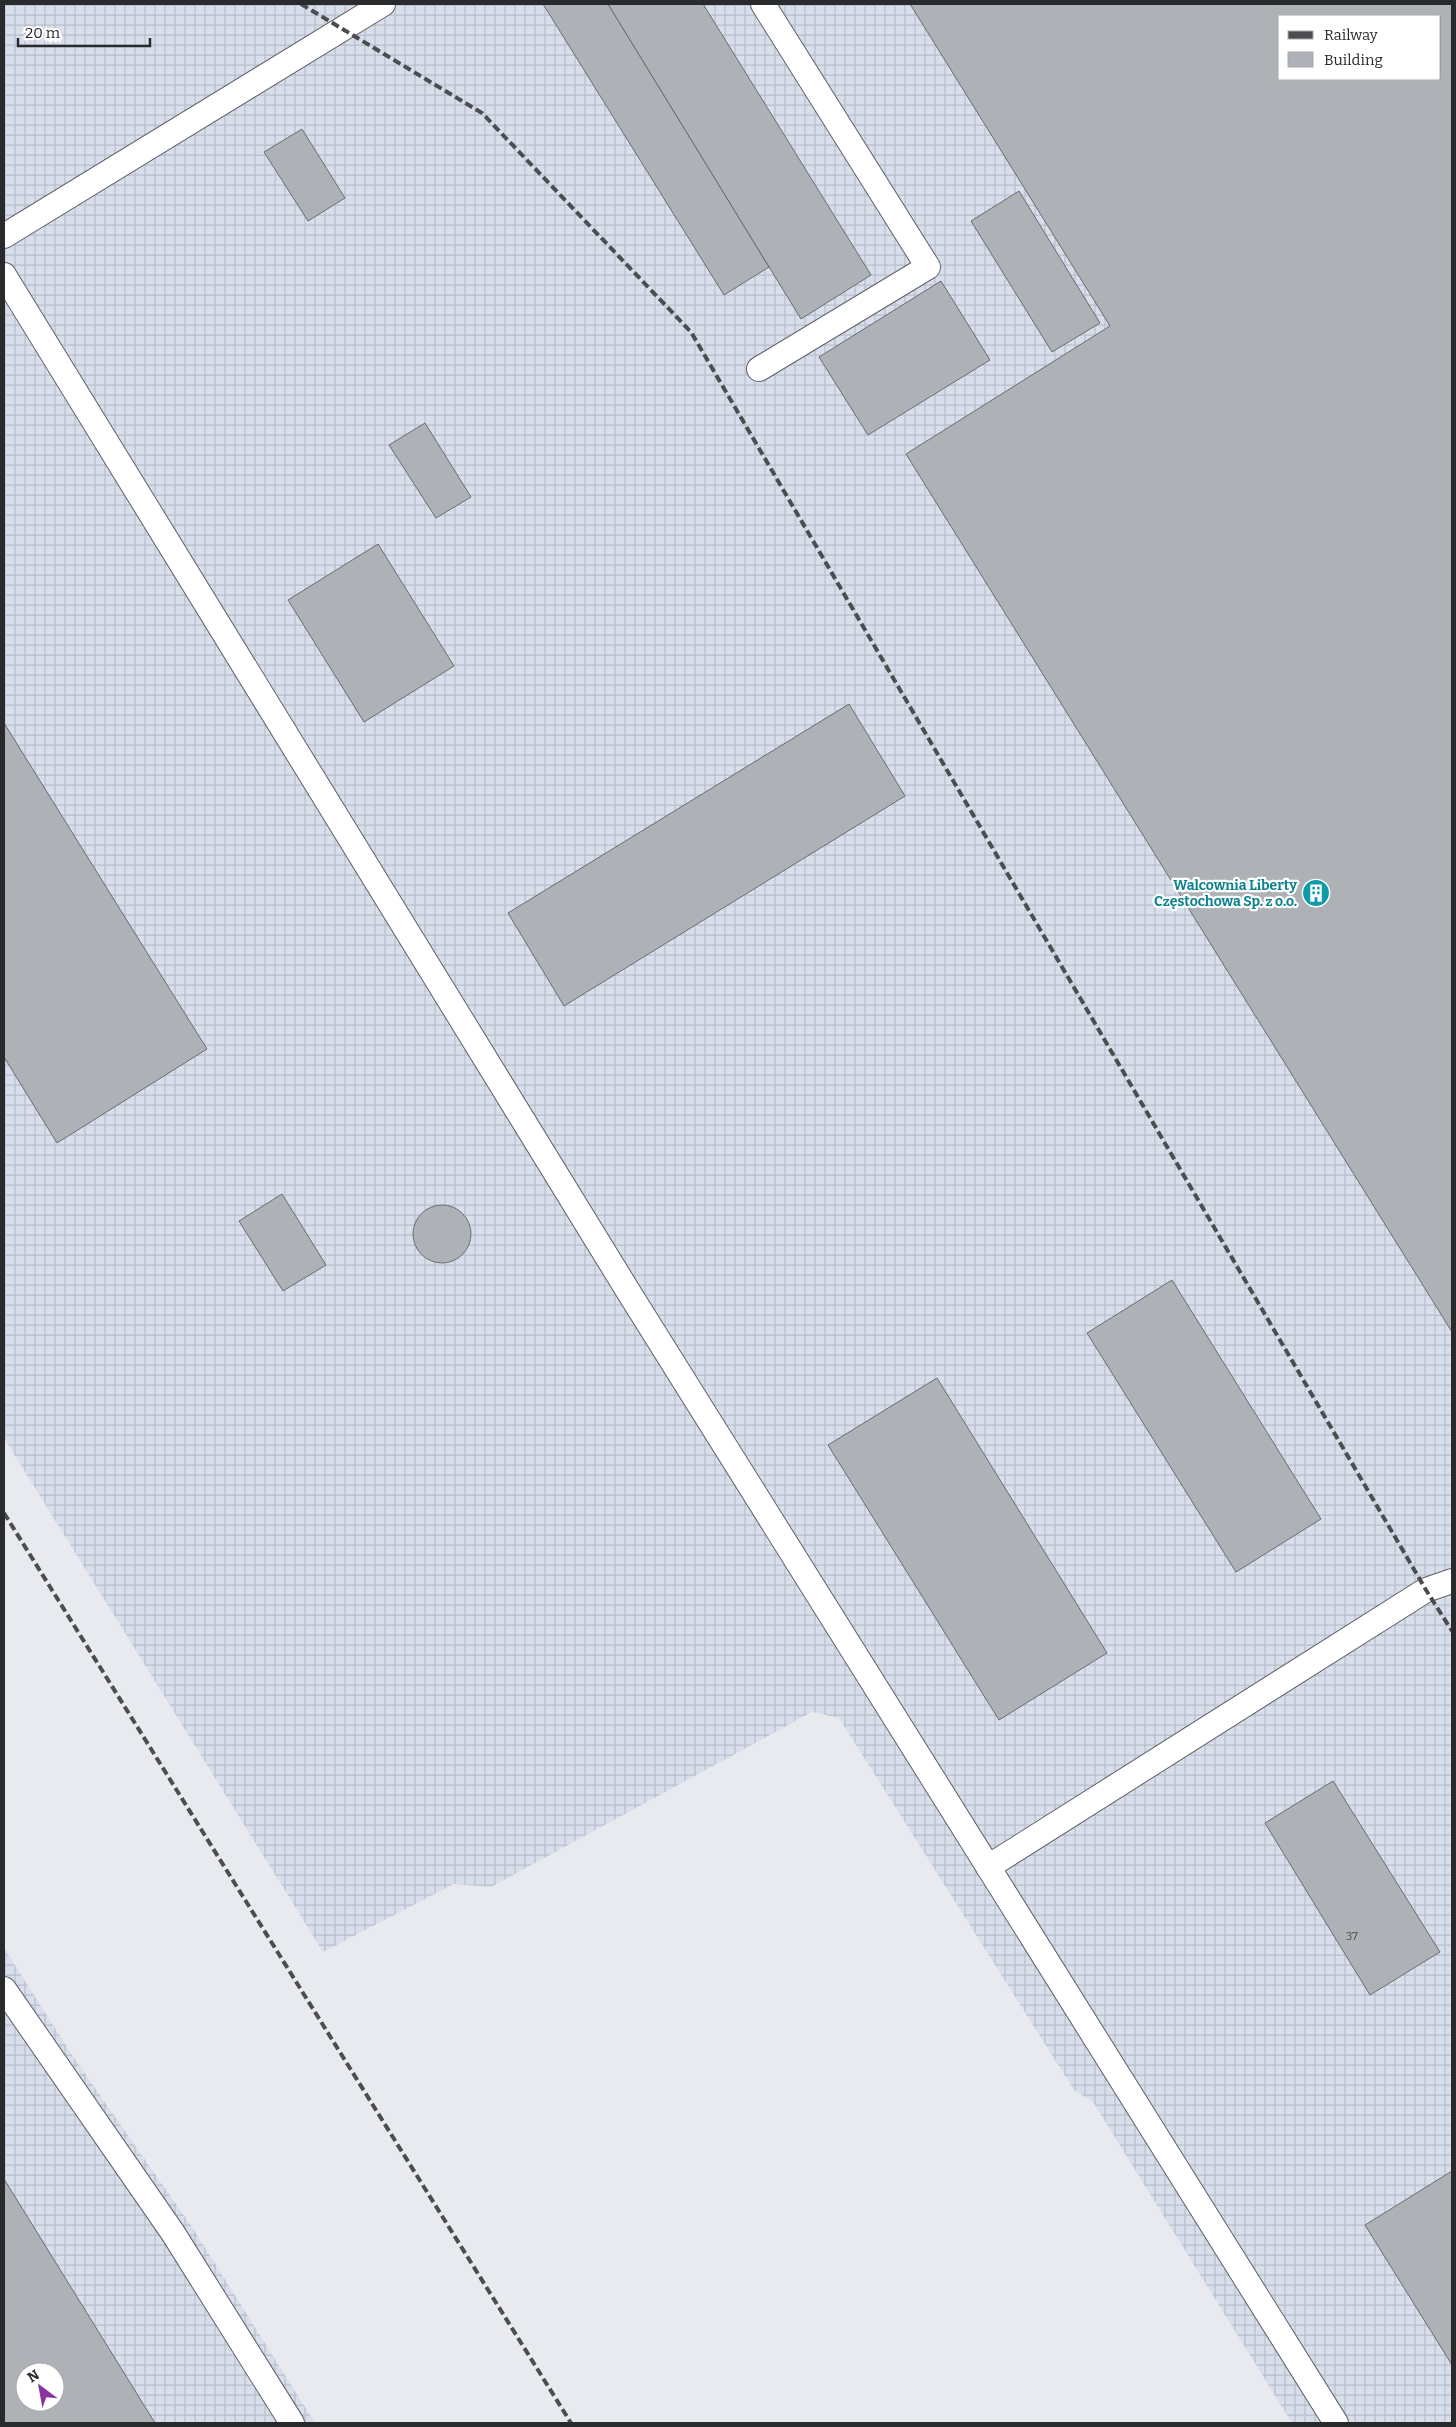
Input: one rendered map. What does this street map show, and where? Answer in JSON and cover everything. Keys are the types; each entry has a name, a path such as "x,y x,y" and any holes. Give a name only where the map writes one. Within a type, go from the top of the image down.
{"lane":[{"path":"4,236 383,4"},
{"path":"758,370 928,267 763,4"},
{"path":"4,275 628,1291 1336,2423"},
{"path":"988,1868 1426,1590 1452,1581"},
{"path":"4,1989 173,2233 292,2423"}],"shaded area":[{"path":"4,4 1452,4 1452,2423 1292,2423 1093,2102 1074,2090 839,1718 812,1712 491,1887 454,1884 323,1952 4,1438"},
{"path":"4,1948 72,2055 194,2230 315,2423 4,2423"}],"building":[{"path":"543,4 608,4 769,267 724,295"},
{"path":"608,4 703,4 871,275 801,319"},
{"name":"Walcownia Liberty Częstochowa Sp. z o.o.","path":"910,4 1452,4 1452,1332 906,454 1110,326"},
{"path":"302,129 345,198 308,221 264,152"},
{"path":"1019,191 1100,323 1052,352 971,221"},
{"path":"941,281 990,360 868,435 819,357"},
{"path":"425,423 471,497 436,518 389,445"},
{"path":"378,544 454,666 364,722 288,600"},
{"path":"849,704 905,796 564,1006 508,913"},
{"path":"4,723 207,1049 57,1143 4,1057"},
{"path":"282,1194 326,1265 283,1291 239,1221"},
{"path":"436,1205 448,1205 463,1213 471,1228 471,1240 463,1255 448,1263 436,1263 421,1255 413,1240 413,1228 421,1213"},
{"path":"1172,1280 1321,1519 1236,1572 1087,1333"},
{"path":"937,1378 1107,1653 999,1720 828,1445"},
{"path":"1333,1781 1440,1952 1370,1995 1265,1823"},
{"path":"1452,2171 1452,2365 1365,2225"},
{"path":"4,2179 155,2423 4,2423"}],"railway":[{"path":"301,4 482,113 691,332 1426,1590 1452,1631"},
{"path":"4,1513 571,2423"}],"place":[{"name":"Walcownia Liberty Częstochowa Sp. z o.o.","path":"1316,893"}]}
